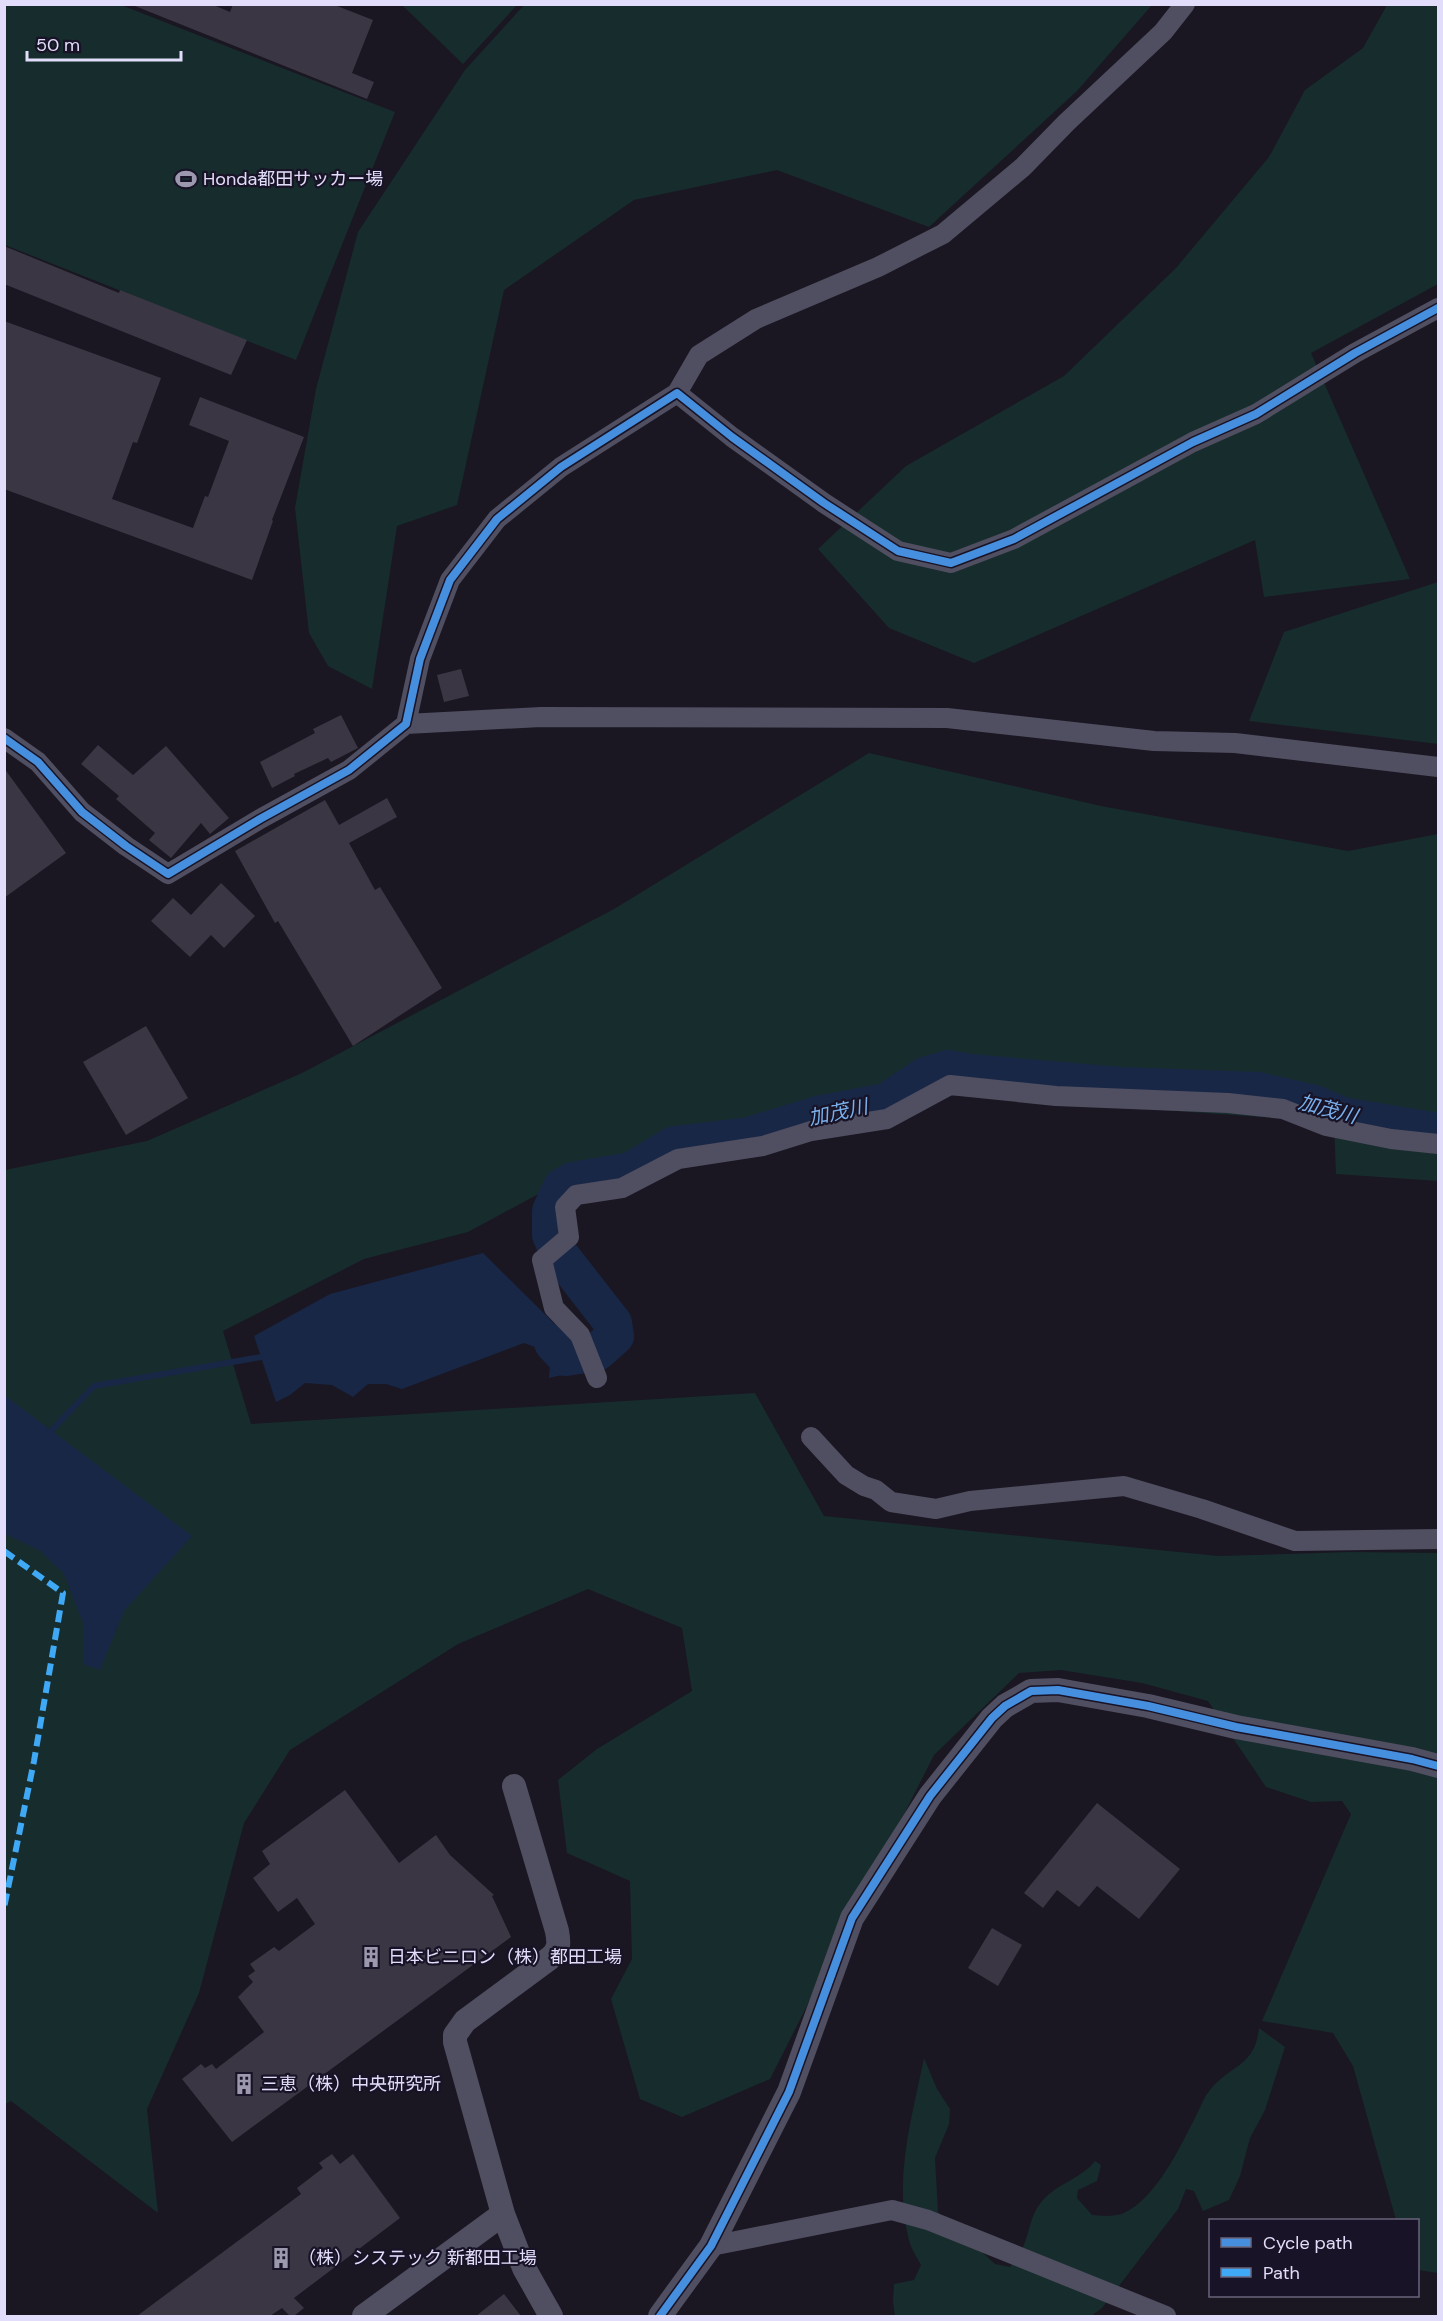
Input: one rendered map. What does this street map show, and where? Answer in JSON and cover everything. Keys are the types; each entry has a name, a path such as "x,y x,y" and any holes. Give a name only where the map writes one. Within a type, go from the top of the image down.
{"street":[{"path":"406,724 420,659 450,580 497,519 561,467 677,393 699,355 756,319 878,267 944,234 1023,167 1066,122 1162,32 1185,4"},
{"path":"677,393 732,437 824,503 898,551 951,563 1014,539 1193,442 1256,414 1355,353 1438,308"},
{"path":"4,738 38,762 82,812 126,846 168,874 260,819 349,770 406,724 541,717 947,718 1154,741 1235,743 1438,767"},
{"path":"597,1378 580,1335 554,1308 542,1260 569,1237 565,1207 576,1195 622,1188 678,1159 763,1146 811,1131 887,1119 951,1085 1056,1096 1228,1103 1283,1108 1326,1126 1391,1139 1438,1144"},
{"path":"811,1437 846,1475 876,1490 891,1502 936,1509 970,1501 1124,1486 1295,1541 1438,1539"},
{"path":"660,2316 711,2246 789,2092 852,1918 930,1796 992,1718 1019,1696 1031,1691 1058,1690 1148,1706 1236,1727 1412,1759 1438,1766"},
{"path":"514,1785 557,1931 558,1947 556,1953 550,1958 465,2021 455,2035 455,2042 503,2214 524,2268 551,2316"},
{"path":"711,2246 892,2210 928,2220 1166,2316"},
{"path":"364,2316 503,2214"}],"green space":[{"name":"Honda都田サッカー場","path":"4,5 121,5 395,112 296,360 5,245"},
{"path":"402,5 517,5 463,64"},
{"path":"524,5 1152,5 1077,91 929,227 777,170 634,200 504,290 457,505 397,526 372,689 328,666 309,633 295,508 316,389 358,232 465,70"},
{"path":"1387,5 1438,5 1438,284 1311,353 1410,579 1264,597 1255,540 974,663 889,628 818,549 906,466 1064,376 1176,268 1269,157 1305,90 1363,48"},
{"path":"1438,582 1438,744 1249,721 1284,632"},
{"path":"869,753 1101,806 1348,851 1438,834 1438,1181 1336,1174 1334,1122 949,1095 668,1149 568,1178 468,1232 364,1259 223,1331 251,1424 755,1393 824,1516 1218,1556 1351,1552 1438,1553 1438,2273 1419,2270 1419,2219 1396,2219 1353,2066 1333,2033 1262,2021 1351,1814 1342,1801 1311,1802 1266,1787 1208,1701 1142,1683 1061,1670 1019,1673 934,1755 770,2079 682,2117 640,2099 611,1999 632,1959 630,1881 567,1853 558,1780 597,1749 692,1691 682,1628 588,1589 458,1644 290,1750 244,1823 199,1993 147,2109 158,2213 11,2101 5,2104 5,1170 147,1141 302,1073 614,909"},
{"path":"1259,2028 1285,2047 1265,2110 1250,2138 1240,2176 1229,2200 1203,2211 1194,2191 1186,2189 1178,2209 1102,2308 1091,2316 895,2316 894,2284 914,2280 921,2265 909,2240 903,2194 906,2149 924,2058 937,2089 950,2109 949,2124 935,2158 938,2212 995,2264 1010,2267 1022,2250 1033,2217 1043,2200 1095,2161 1101,2165 1097,2181 1078,2190 1077,2198 1092,2215 1112,2216 1124,2213 1136,2206 1166,2172 1208,2093 1218,2081 1241,2064 1253,2050"}],"water":[{"path":"483,1253 571,1340 584,1370 549,1378 551,1353 524,1343 402,1389 386,1384 368,1384 353,1397 332,1385 305,1383 290,1395 276,1402 254,1336 330,1294"},
{"path":"4,1395 192,1536 124,1611 100,1670 83,1664 83,1623 64,1574 39,1550 5,1534"}],"building":[{"path":"130,4 211,4 230,12 233,4 332,4 373,20 352,73 374,82 367,99"},
{"path":"4,246 119,293 120,290 247,340 231,375 4,284"},
{"path":"4,321 161,378 137,443 133,442 112,499 193,528 205,496 208,497 229,441 189,425 200,397 304,437 252,580 4,489"},
{"path":"461,669 469,696 444,702 437,675"},
{"path":"341,715 358,748 331,762 328,758 294,774 295,776 272,788 260,762 315,733 313,729"},
{"path":"98,745 133,775 166,746 229,818 210,834 201,823 171,858 149,840 155,833 116,799 119,796 81,764"},
{"path":"4,768 66,853 4,898"},
{"path":"387,798 397,817 349,843 375,890 380,887 442,988 353,1046 278,921 275,923 235,851 325,800 339,825"},
{"path":"221,883 255,916 224,948 211,935 190,957 151,921 173,898 191,915"},
{"path":"146,1026 188,1098 126,1135 83,1062"},
{"name":"日本ビニロン（株）都田工場","path":"345,1790 399,1863 436,1835 450,1855 494,1895 492,1896 511,1937 232,2142 182,2079 201,2064 205,2068 212,2064 216,2069 264,2032 238,1997 253,1982 248,1976 255,1971 250,1964 274,1947 279,1951 315,1924 297,1898 278,1912 253,1878 270,1864 262,1851"},
{"path":"1097,1803 1180,1869 1139,1919 1097,1886 1079,1907 1057,1890 1043,1908 1024,1893"},
{"path":"992,1928 1022,1945 998,1986 968,1968"},
{"name":"（株）システック 新都田工場","path":"332,2154 340,2164 353,2154 400,2218 294,2298 304,2308 294,2316 290,2316 282,2308 270,2316 137,2316 301,2194 297,2188 323,2168 319,2163"},
{"path":"504,2294 521,2316 476,2316"}],"waterway":[{"name":"加茂川","path":"553,1343 566,1357 597,1352 615,1336 613,1323 560,1255 551,1235 551,1211 562,1187 573,1181 631,1171 674,1145 749,1136 818,1115 886,1102 925,1076 948,1069 970,1073 1120,1086 1258,1091 1315,1104 1342,1116 1438,1132"},
{"path":"48,1434 94,1386 267,1356"}],"marked path":[{"path":"4,1551 63,1593 34,1761 4,1908"}],"cycle path":[{"path":"4,738 38,762 82,812 126,846 168,874 260,819 349,770 406,724 420,659 450,580 497,519 561,467 677,393 732,437 824,503 898,551 951,563 1014,539 1193,442 1256,414 1355,353 1438,308"},
{"path":"660,2316 711,2246 789,2092 852,1918 930,1796 992,1718 1005,1706 1031,1691 1058,1690 1148,1706 1236,1727 1412,1759 1438,1766"}],"place":[{"name":"Honda都田サッカー場","path":"186,179"},
{"name":"日本ビニロン（株）都田工場","path":"371,1957"},
{"name":"三恵（株）中央研究所","path":"244,2084"},
{"name":"（株）システック 新都田工場","path":"281,2258"}]}
